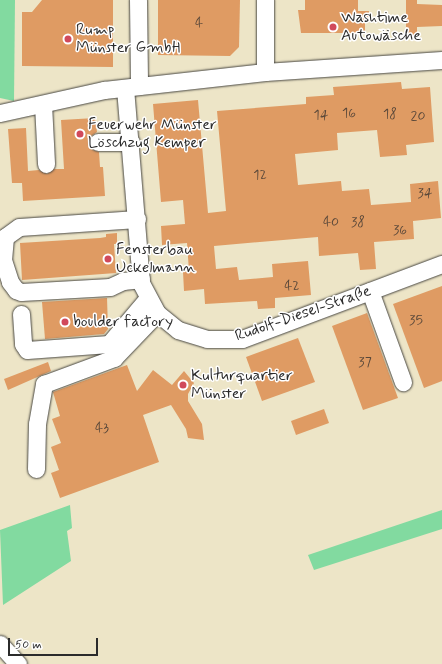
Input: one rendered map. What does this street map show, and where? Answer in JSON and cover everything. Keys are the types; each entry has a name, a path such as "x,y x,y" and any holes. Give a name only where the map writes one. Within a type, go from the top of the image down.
{"street":[{"name":"Rudolf-Diesel-Straße","path":"138,0 132,87 131,142 141,279 147,299 157,313 178,330 191,336 222,341 242,339 442,264"},
{"path":"265,0 265,72"},
{"path":"0,113 132,87 265,72 442,60"},
{"path":"42,104 46,164"},
{"path":"98,142 131,142"},
{"path":"137,218 19,227 5,237 3,260 10,282 16,290 21,292 110,287 123,281 141,279"},
{"path":"370,291 403,382"},
{"path":"21,314 23,344 27,350 109,344 147,299"},
{"path":"36,468 37,424 44,384 114,358 157,313"},
{"path":"3,647 18,664"}],"green space":[{"path":"0,0 15,0 14,101 0,98"},
{"path":"70,505 72,528 67,531 71,561 3,605 0,530"},
{"path":"442,510 442,529 314,570 308,555"}],"building":[{"name":"Rump Münster GmbH","path":"42,0 113,0 113,67 22,66 22,12 32,12"},
{"path":"158,0 240,0 239,47 230,56 158,55"},
{"name":"Washtime Autowäsche","path":"305,0 358,0 358,11 369,11 368,21 365,21 365,33 301,33 298,10 305,10"},
{"path":"406,0 417,0 417,4 442,5 442,26 417,27 417,37 406,37"},
{"path":"401,82 402,89 430,87 434,142 406,145 407,155 380,157 377,130 337,133 338,150 295,154 298,185 341,181 342,191 369,189 371,205 411,202 410,184 438,181 441,218 413,221 414,239 374,242 376,269 360,270 358,253 319,256 318,237 214,246 216,269 237,267 239,280 273,277 272,264 308,261 311,295 275,298 275,308 258,309 257,301 205,304 204,289 184,291 183,272 189,271 187,243 162,245 161,226 185,224 183,200 161,202 153,104 198,100 208,213 226,211 217,111 306,104 306,97 334,95 333,87"},
{"path":"95,118 97,132 90,137 88,142 93,150 99,152 100,167 103,167 105,196 23,201 22,183 12,183 8,129 26,128 28,171 39,170 47,174 54,169 64,169 61,120"},
{"path":"117,233 117,244 114,244 116,273 22,280 20,243 100,238 106,237 106,234"},
{"path":"442,286 442,381 424,388 393,304"},
{"path":"107,298 108,329 104,334 45,339 42,302"},
{"path":"367,313 398,398 363,410 332,326"},
{"path":"298,338 315,382 262,401 246,357"},
{"path":"48,362 51,371 8,390 4,379"},
{"path":"127,365 137,391 153,370 172,385 184,371 194,383 188,394 188,401 202,424 204,440 188,438 186,429 171,405 143,415 159,462 60,498 51,473 59,470 51,447 61,443 52,419 60,416 53,392"},
{"path":"324,409 329,423 296,435 291,421"}],"place":[{"name":"Washtime Autowäsche","path":"333,27"},
{"name":"Rump Münster GmbH","path":"68,39"},
{"name":"Feuerwehr Münster Löschzug Kemper","path":"80,134"},
{"name":"Fensterbau Uckelmann","path":"108,259"},
{"name":"boulder factory","path":"65,322"},
{"name":"Kulturquartier Münster","path":"183,385"}]}
